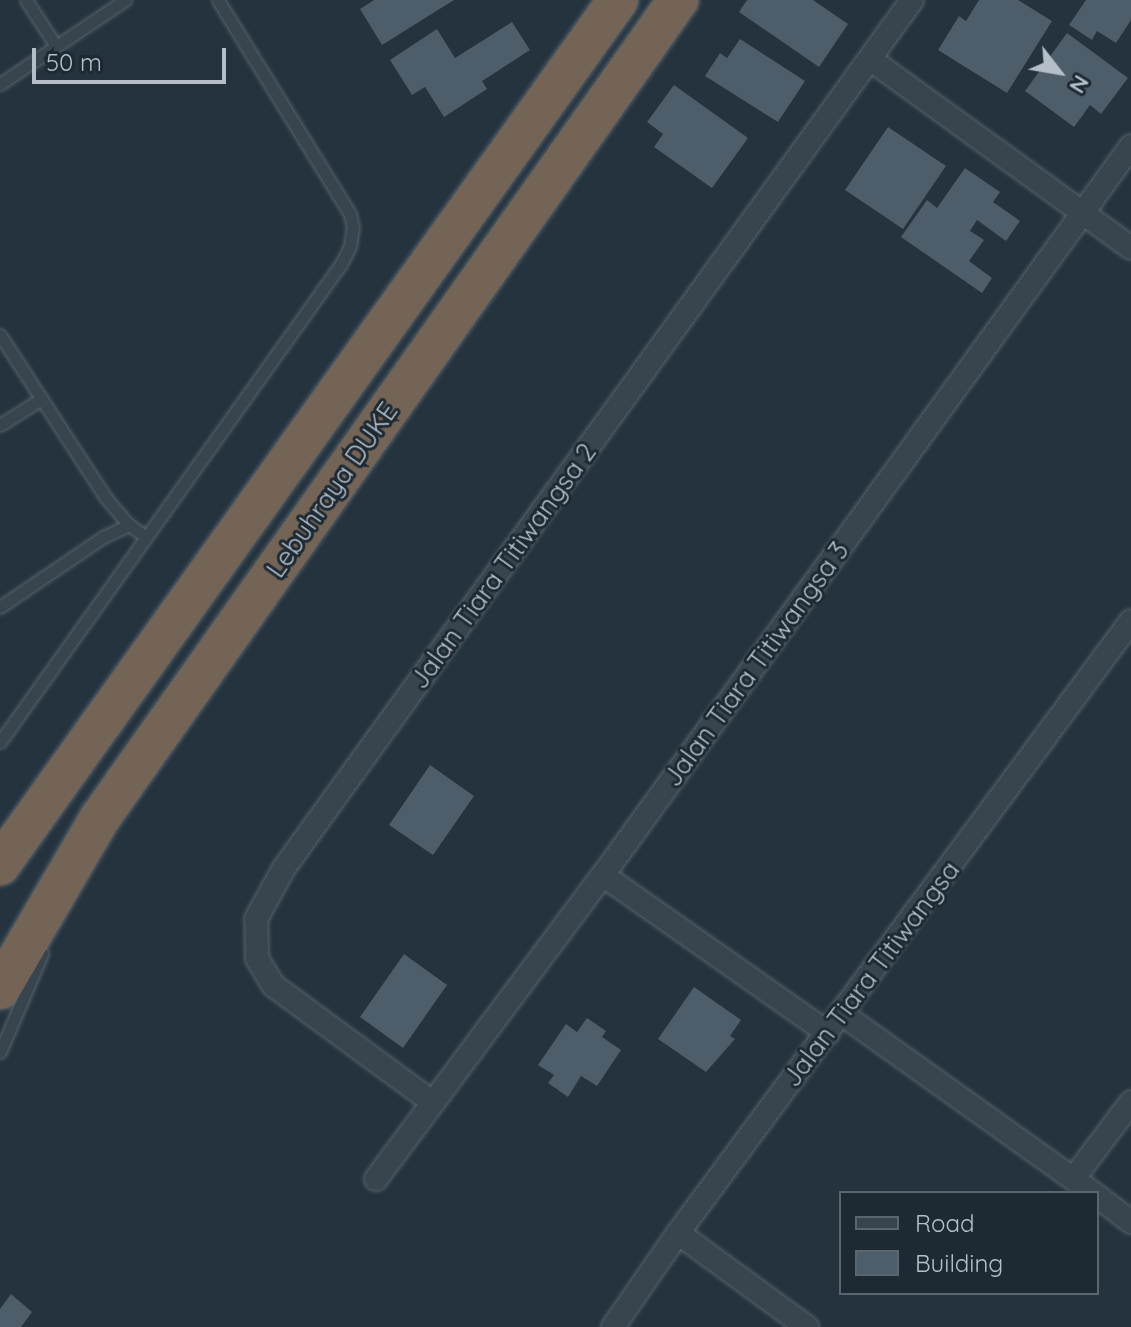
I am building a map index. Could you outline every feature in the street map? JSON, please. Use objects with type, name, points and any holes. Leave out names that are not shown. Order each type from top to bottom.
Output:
[{"type":"highway","name":"Lebuhraya DUKE","points":[[0,865],[618,0]]},
{"type":"highway","name":"Lebuhraya DUKE","points":[[0,989],[100,818],[678,0]]},
{"type":"street","name":"Jalan Tiara Titiwangsa 2","points":[[432,1102],[273,985],[257,958],[256,919],[284,868],[912,0]]},
{"type":"street","points":[[870,59],[1131,248]]},
{"type":"street","name":"Jalan Tiara Titiwangsa 3","points":[[376,1179],[603,875],[1131,146]]},
{"type":"street","name":"Jalan Tiara Titiwangsa","points":[[613,1327],[678,1233],[1131,621]]},
{"type":"street","points":[[603,875],[828,1033]]},
{"type":"street","points":[[842,1014],[1091,1191]]},
{"type":"street","points":[[1074,1178],[1131,1102]]},
{"type":"street","points":[[1099,1197],[1131,1222]]},
{"type":"street","points":[[678,1233],[807,1327]]},
{"type":"lane","points":[[26,0],[56,46]]},
{"type":"lane","points":[[0,84],[125,0]]},
{"type":"lane","points":[[0,742],[341,264],[353,228],[341,197],[218,0]]},
{"type":"lane","points":[[0,335],[106,498],[129,525],[146,537]]},
{"type":"lane","points":[[0,425],[41,399]]},
{"type":"lane","points":[[0,607],[103,537],[129,525]]},
{"type":"lane","points":[[57,920],[100,818]]},
{"type":"lane","points":[[0,1052],[50,935]]},
{"type":"building","points":[[374,0],[454,0],[382,45],[360,9]]},
{"type":"building","points":[[747,0],[813,0],[848,24],[819,67],[739,12]]},
{"type":"building","points":[[979,0],[1018,0],[1052,21],[1007,93],[938,50],[959,16],[966,21]]},
{"type":"building","points":[[1086,0],[1131,0],[1131,20],[1116,43],[1097,31],[1092,40],[1069,25]]},
{"type":"building","points":[[512,22],[530,50],[482,81],[487,89],[444,117],[425,87],[412,95],[390,60],[437,29],[455,58]]},
{"type":"building","points":[[1067,33],[1128,78],[1101,114],[1090,105],[1074,127],[1025,91]]},
{"type":"building","points":[[740,39],[805,81],[778,122],[705,76],[720,53],[727,58]]},
{"type":"building","points":[[674,85],[748,138],[712,188],[654,147],[663,134],[647,122]]},
{"type":"building","points":[[888,127],[946,166],[903,229],[845,190]]},
{"type":"building","points":[[965,168],[1000,192],[993,202],[1020,221],[1006,241],[977,220],[970,231],[984,240],[969,261],[992,278],[982,293],[901,237],[927,200],[937,208]]},
{"type":"building","points":[[430,765],[474,796],[433,855],[389,825]]},
{"type":"building","points":[[404,954],[447,985],[403,1048],[360,1017]]},
{"type":"building","points":[[694,987],[741,1020],[730,1036],[735,1039],[706,1072],[658,1039]]},
{"type":"building","points":[[587,1018],[606,1031],[602,1037],[621,1050],[597,1086],[581,1076],[568,1097],[548,1083],[554,1075],[538,1065],[566,1024],[577,1032]]},
{"type":"building","points":[[11,1294],[32,1312],[21,1327],[0,1327],[0,1309]]}]
